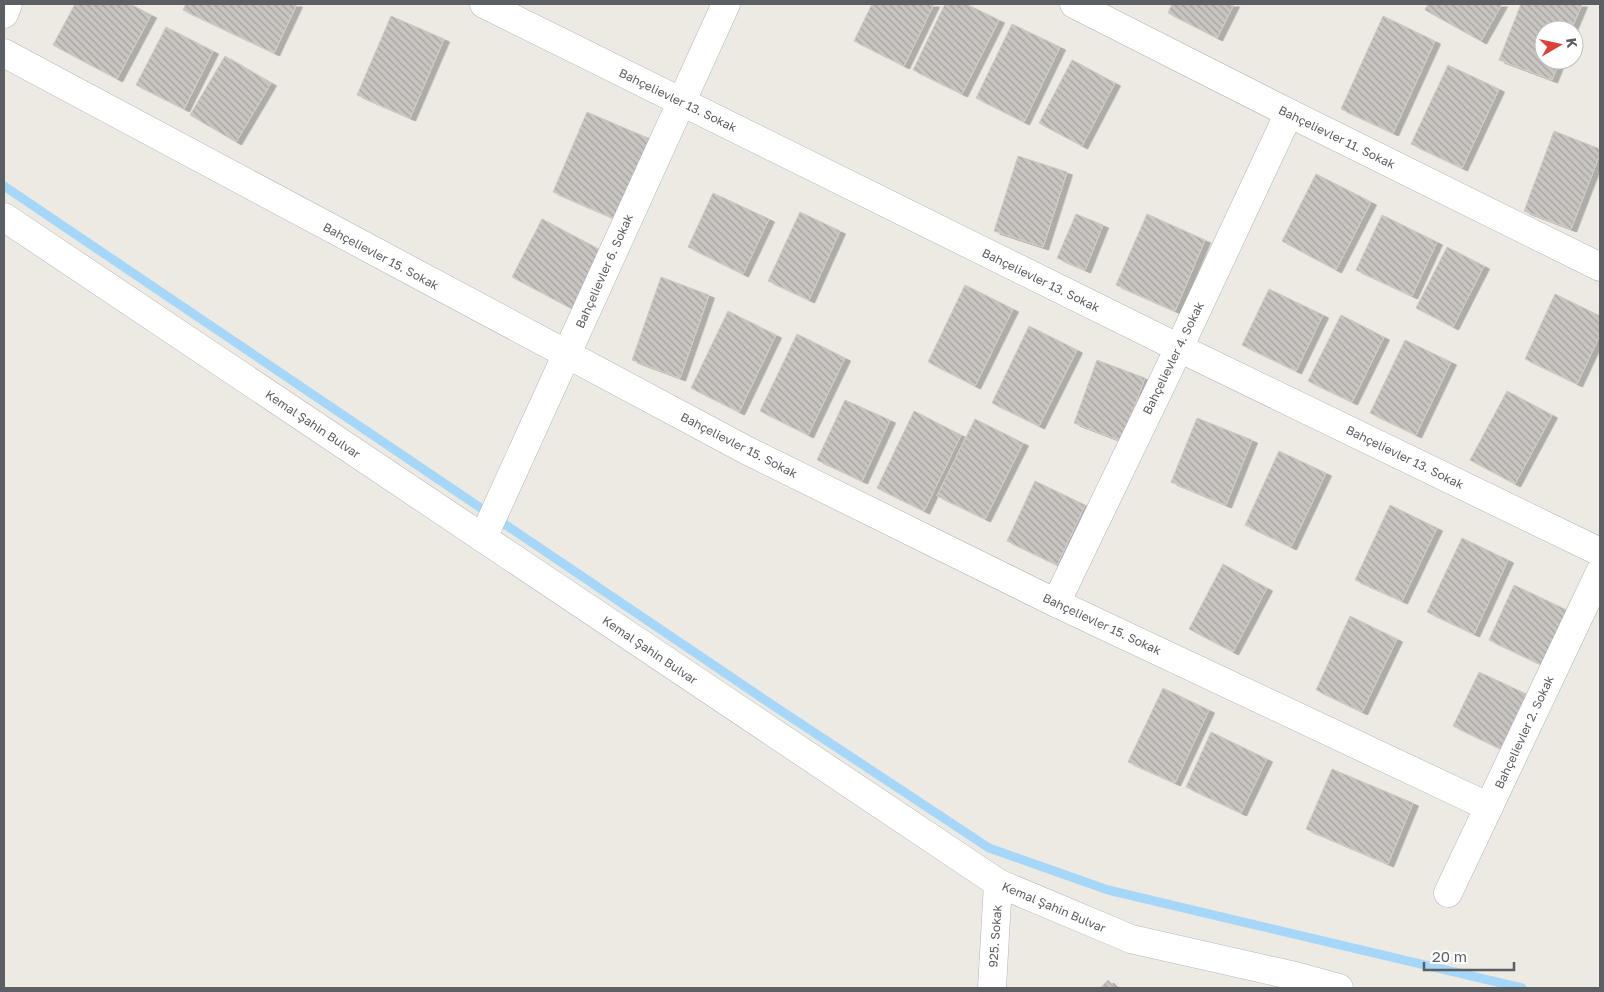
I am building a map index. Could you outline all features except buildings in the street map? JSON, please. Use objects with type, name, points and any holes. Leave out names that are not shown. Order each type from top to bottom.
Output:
[{"type":"street","points":[[4,14],[8,4]]},
{"type":"street","name":"Bahçelievler 13. Sokak","points":[[484,4],[1179,348],[1600,552]]},
{"type":"street","name":"Bahçelievler 6. Sokak","points":[[484,536],[726,4]]},
{"type":"street","name":"Bahçelievler 11. Sokak","points":[[1074,4],[1600,267]]},
{"type":"street","name":"Bahçelievler 15. Sokak","points":[[4,54],[746,450],[1056,603],[1489,807]]},
{"type":"street","name":"Bahçelievler 4. Sokak","points":[[1056,603],[1179,348],[1289,113]]},
{"type":"street","name":"Kemal Şahin Bulvar","points":[[4,217],[484,536],[998,884],[1131,939],[1293,982],[1339,988]]},
{"type":"street","name":"Bahçelievler 2. Sokak","points":[[1448,893],[1600,572]]},
{"type":"street","name":"925. Sokak","points":[[992,988],[998,884]]},
{"type":"waterway","points":[[4,186],[771,704],[989,848],[1108,890],[1522,988]]}]
